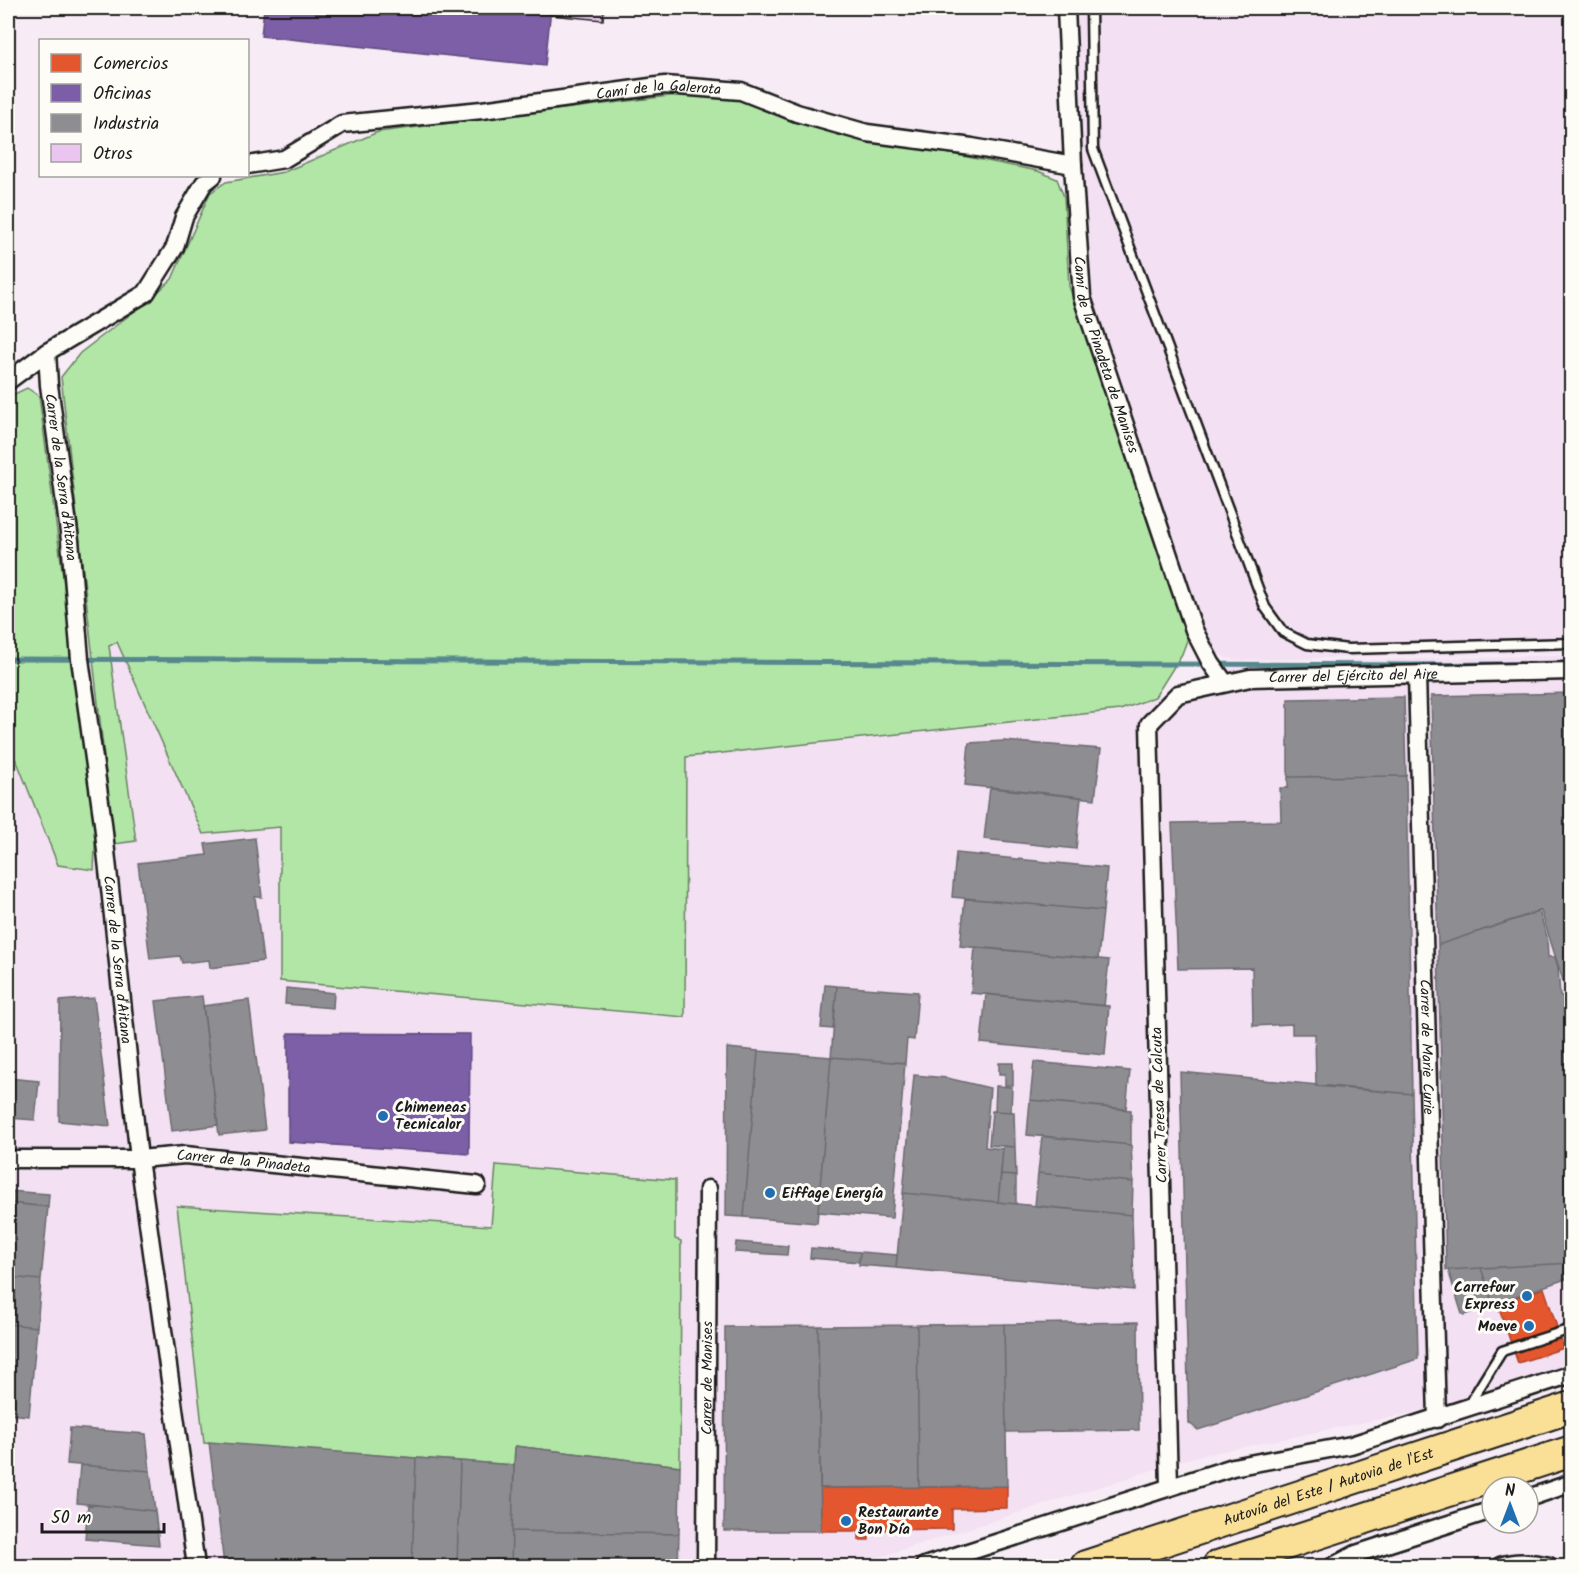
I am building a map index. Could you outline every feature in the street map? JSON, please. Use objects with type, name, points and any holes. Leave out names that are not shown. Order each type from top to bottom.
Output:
[{"type":"highway","name":"Autovía del Este / Autovia de l'Est","points":[[1086,1566],[1572,1407]]},
{"type":"highway","points":[[1218,1566],[1572,1451]]},
{"type":"street","name":"Camí de la Pinadeta de Manises","points":[[1066,8],[1082,297],[1194,630],[1210,663],[1225,683]]},
{"type":"street","name":"Camí de la Galerota","points":[[249,165],[284,159],[342,124],[482,110],[665,85],[741,91],[797,113],[867,133],[972,147],[1073,165]]},
{"type":"street","points":[[8,381],[47,352],[146,293],[175,247],[184,217],[204,183],[212,177]]},
{"type":"street","name":"Carrer de la Serra d'Aitana","points":[[47,352],[49,385],[70,540],[80,659],[103,823],[139,1159],[196,1566]]},
{"type":"street","name":"Carrer del Ejército del Aire","points":[[1149,724],[1178,694],[1250,678],[1572,671]]},
{"type":"street","name":"Carrer de Marie Curie","points":[[1417,675],[1437,1419]]},
{"type":"street","name":"Carrer Teresa de Calcuta","points":[[1149,724],[1169,1486]]},
{"type":"street","name":"Carrer de la Pinadeta","points":[[8,1160],[139,1159],[185,1155],[477,1185]]},
{"type":"street","name":"Carrer de Manises","points":[[706,1566],[708,1189]]},
{"type":"street","points":[[924,1566],[1233,1467],[1351,1445],[1572,1374]]},
{"type":"street","points":[[1540,1494],[1572,1484]]},
{"type":"street","points":[[1333,1566],[1356,1554],[1480,1514]]},
{"type":"street","points":[[1500,1566],[1538,1563],[1549,1566]]},
{"type":"lane","points":[[1091,8],[1093,149],[1265,607],[1283,632],[1307,644],[1348,649],[1572,643]]},
{"type":"lane","points":[[1465,1410],[1502,1351],[1572,1330]]},
{"type":"shaded area","points":[[1074,8],[1571,8],[1571,652],[1242,660],[1226,658],[1218,654],[1207,637],[1092,295],[1080,133]]},
{"type":"shaded area","points":[[118,642],[203,834],[280,827],[685,1017],[686,757],[1120,710],[1242,663],[1571,655],[1571,1365],[1455,1404],[1194,1457],[851,1566],[8,1566],[8,747],[18,764],[96,825],[114,844],[136,841],[109,645]],"holes":[[[496,1165],[675,1180],[675,1239],[681,1241],[680,1466],[515,1446],[514,1464],[204,1443],[177,1206],[492,1226]]]},
{"type":"green space","points":[[685,94],[743,100],[791,121],[852,138],[942,152],[1038,171],[1057,179],[1064,197],[1069,286],[1189,635],[1182,654],[1155,697],[1120,710],[686,757],[685,1017],[280,981],[280,827],[203,834],[117,642],[109,646],[136,841],[114,844],[61,377],[80,353],[149,300],[172,279],[210,193],[226,182],[284,172],[378,132]]},
{"type":"green space","points":[[27,388],[39,396],[96,825],[94,870],[58,865],[18,764],[8,747],[8,397]]},
{"type":"green space","points":[[496,1165],[675,1180],[675,1239],[681,1241],[680,1466],[515,1446],[514,1465],[204,1443],[177,1206],[491,1226]]},
{"type":"building: Comercios","points":[[1544,1288],[1564,1348],[1518,1363],[1497,1303]]},
{"type":"building: Comercios","points":[[1007,1486],[1007,1508],[952,1509],[952,1529],[869,1530],[869,1540],[859,1540],[859,1531],[821,1531],[820,1488]]},
{"type":"building: Oficinas","points":[[264,8],[551,8],[545,66],[261,36]]},
{"type":"building: Oficinas","points":[[288,1033],[470,1034],[469,1154],[288,1142]]},
{"type":"building: Industria","points":[[1572,693],[1572,1009],[1541,911],[1438,945],[1431,696]]},
{"type":"building: Industria","points":[[1404,697],[1406,776],[1288,777],[1288,699]]},
{"type":"building: Industria","points":[[1004,741],[1101,749],[1095,799],[965,785],[969,743]]},
{"type":"building: Industria","points":[[1406,776],[1412,1094],[1316,1086],[1315,1034],[1292,1034],[1292,1024],[1253,1026],[1252,968],[1178,969],[1172,823],[1281,821],[1280,788],[1288,788],[1288,777]]},
{"type":"building: Industria","points":[[990,787],[1081,797],[1076,849],[984,839]]},
{"type":"building: Industria","points":[[255,838],[262,897],[255,897],[263,961],[210,968],[209,960],[182,963],[180,956],[150,959],[138,863],[207,855],[205,844]]},
{"type":"building: Industria","points":[[956,853],[1107,868],[1103,911],[952,897]]},
{"type":"building: Industria","points":[[965,898],[1103,911],[1098,959],[960,946]]},
{"type":"building: Industria","points":[[1539,911],[1547,937],[1548,957],[1555,957],[1560,996],[1565,996],[1571,1018],[1572,1263],[1446,1270],[1438,945]]},
{"type":"building: Industria","points":[[975,947],[1109,960],[1104,1006],[971,993]]},
{"type":"building: Industria","points":[[825,985],[837,986],[833,1029],[821,1028]]},
{"type":"building: Industria","points":[[837,986],[918,992],[914,1040],[907,1039],[905,1063],[831,1057]]},
{"type":"building: Industria","points":[[286,988],[334,993],[333,1008],[285,1004]]},
{"type":"building: Industria","points":[[986,994],[1109,1006],[1105,1055],[981,1043]]},
{"type":"building: Industria","points":[[202,996],[218,1125],[172,1131],[156,1001]]},
{"type":"building: Industria","points":[[94,998],[110,1126],[59,1121],[60,1001]]},
{"type":"building: Industria","points":[[249,1000],[265,1130],[219,1135],[203,1006]]},
{"type":"building: Industria","points":[[727,1048],[758,1051],[744,1217],[726,1216]]},
{"type":"building: Industria","points":[[758,1051],[831,1057],[817,1223],[744,1217]]},
{"type":"building: Industria","points":[[831,1057],[905,1063],[892,1218],[818,1212]]},
{"type":"building: Industria","points":[[1034,1062],[1130,1071],[1126,1109],[1030,1100]]},
{"type":"building: Industria","points":[[999,1063],[1013,1063],[1013,1085],[1005,1085],[1005,1074],[999,1074]]},
{"type":"building: Industria","points":[[1180,1072],[1412,1094],[1418,1359],[1198,1430],[1189,1423]]},
{"type":"building: Industria","points":[[914,1075],[947,1078],[990,1088],[985,1147],[1003,1149],[998,1202],[903,1193]]},
{"type":"building: Industria","points":[[8,1078],[39,1081],[35,1120],[8,1118]]},
{"type":"building: Industria","points":[[996,1086],[1012,1087],[1011,1112],[995,1111]]},
{"type":"building: Industria","points":[[1030,1100],[1131,1110],[1131,1145],[1027,1135]]},
{"type":"building: Industria","points":[[992,1111],[1014,1112],[1015,1147],[989,1145]]},
{"type":"building: Industria","points":[[1042,1136],[1131,1145],[1133,1182],[1038,1173]]},
{"type":"building: Industria","points":[[1003,1146],[1015,1147],[1016,1176],[1001,1175]]},
{"type":"building: Industria","points":[[1038,1173],[1133,1182],[1132,1215],[1035,1206]]},
{"type":"building: Industria","points":[[1001,1175],[1016,1176],[1016,1204],[998,1202]]},
{"type":"building: Industria","points":[[8,1191],[49,1194],[48,1207],[8,1203]]},
{"type":"building: Industria","points":[[903,1193],[1132,1215],[1134,1290],[896,1268]]},
{"type":"building: Industria","points":[[11,1203],[48,1207],[41,1280],[8,1277]]},
{"type":"building: Industria","points":[[736,1242],[788,1246],[787,1255],[735,1252]]},
{"type":"building: Industria","points":[[811,1248],[860,1252],[859,1262],[810,1258]]},
{"type":"building: Industria","points":[[860,1252],[897,1255],[896,1268],[859,1265]]},
{"type":"building: Industria","points":[[1572,1263],[1572,1277],[1493,1304],[1481,1268]]},
{"type":"building: Industria","points":[[1481,1268],[1493,1305],[1464,1315],[1448,1270]]},
{"type":"building: Industria","points":[[8,1277],[41,1280],[37,1327],[8,1324]]},
{"type":"building: Industria","points":[[1138,1322],[1139,1430],[1006,1432],[1004,1324]]},
{"type":"building: Industria","points":[[8,1324],[37,1327],[29,1416],[8,1414]]},
{"type":"building: Industria","points":[[1004,1324],[1007,1486],[919,1487],[917,1325]]},
{"type":"building: Industria","points":[[917,1325],[919,1487],[820,1488],[818,1326]]},
{"type":"building: Industria","points":[[818,1326],[821,1531],[724,1531],[725,1327]]},
{"type":"building: Industria","points":[[70,1428],[146,1434],[150,1471],[67,1464]]},
{"type":"building: Industria","points":[[209,1442],[416,1458],[412,1566],[224,1565]]},
{"type":"building: Industria","points":[[515,1446],[680,1466],[679,1534],[512,1531]]},
{"type":"building: Industria","points":[[416,1458],[460,1461],[457,1566],[412,1566]]},
{"type":"building: Industria","points":[[460,1461],[514,1465],[511,1566],[457,1566]]},
{"type":"building: Industria","points":[[80,1465],[150,1471],[155,1511],[77,1503]]},
{"type":"building: Industria","points":[[88,1504],[155,1511],[159,1545],[85,1539]]},
{"type":"building: Industria","points":[[512,1531],[679,1534],[678,1566],[511,1566]]},
{"type":"building: Otros","points":[[551,8],[604,8],[603,20],[551,15]]},
{"type":"waterway","points":[[8,659],[1413,665],[1572,663]]},
{"type":"place","name":"Chimeneas Tecnicalor","points":[[383,1116]]},
{"type":"place","name":"Eiffage Energía","points":[[770,1193]]},
{"type":"place","name":"Carrefour Express","points":[[1527,1296]]},
{"type":"place","name":"Moeve","points":[[1529,1326]]},
{"type":"place","name":"Restaurante Bon Día","points":[[846,1521]]}]
